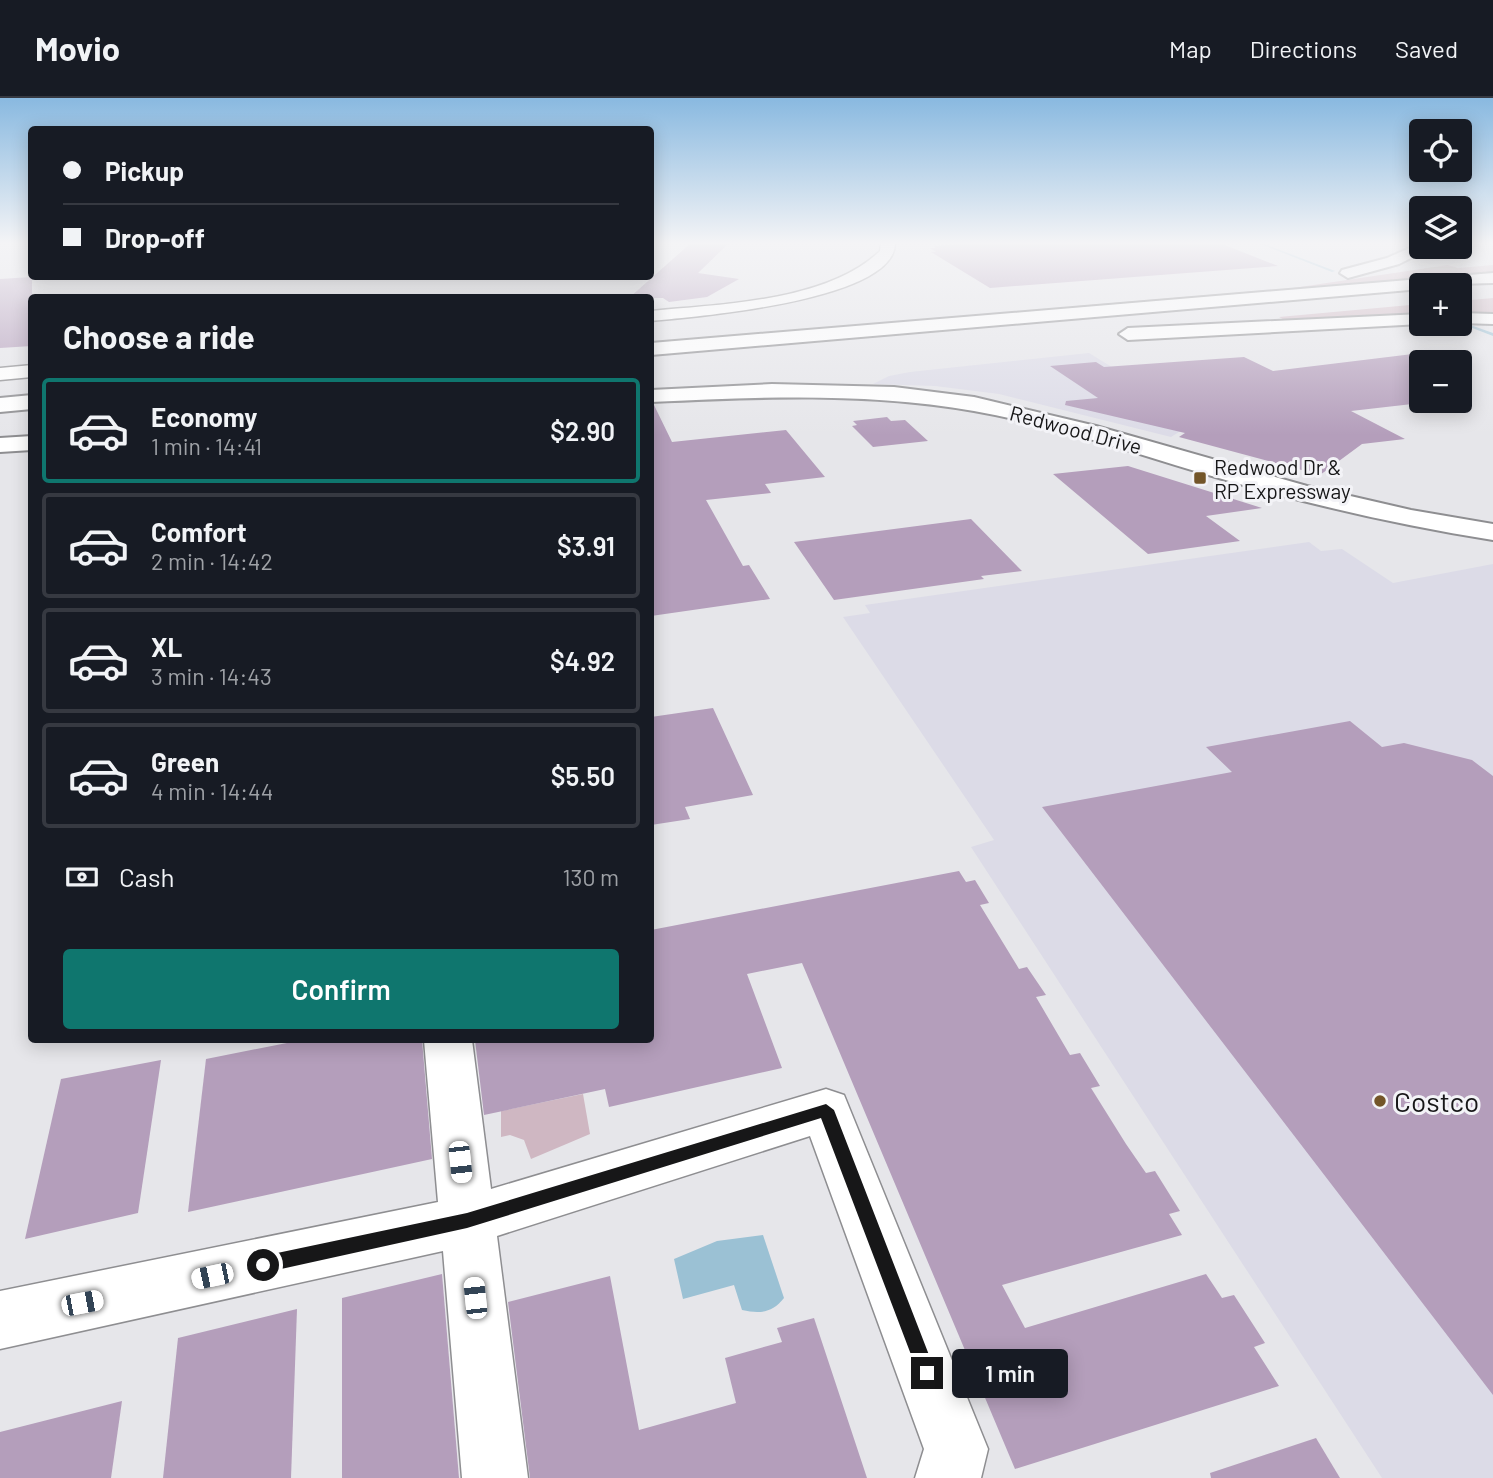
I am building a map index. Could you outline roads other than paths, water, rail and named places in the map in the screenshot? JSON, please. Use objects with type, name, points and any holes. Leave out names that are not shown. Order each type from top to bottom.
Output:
[{"type":"main road","points":[[654,341],[1009,306]]},
{"type":"main road","points":[[654,349],[1156,306]]},
{"type":"main road","points":[[654,367],[1326,306]]},
{"type":"main road","points":[[1472,319],[1493,320]]},
{"type":"main road","points":[[1114,335],[1409,320]]},
{"type":"main road","points":[[979,337],[1019,337]]},
{"type":"main road","name":"Redwood Drive","points":[[654,396],[765,389],[806,390],[886,394],[971,404],[1060,422],[1350,505],[1493,532]]},
{"type":"main road","points":[[0,405],[28,402]]},
{"type":"main road","points":[[0,423],[28,420]]},
{"type":"main road","points":[[0,445],[28,443]]},
{"type":"street","points":[[654,316],[731,306]]},
{"type":"street","points":[[0,374],[28,371]]},
{"type":"street","points":[[448,1043],[495,1478]]},
{"type":"street","points":[[0,1320],[467,1221],[826,1110],[957,1449],[948,1478]]},
{"type":"water","points":[[763,1235],[784,1298],[775,1307],[760,1312],[742,1310],[734,1285],[683,1299],[674,1259],[717,1241]]},
{"type":"waterway","points":[[1472,327],[1493,335]]},
{"type":"place","name":"Redwood Dr & RP Expressway","points":[[1200,478]]},
{"type":"place","name":"Costco","points":[[1380,1101]]}]
